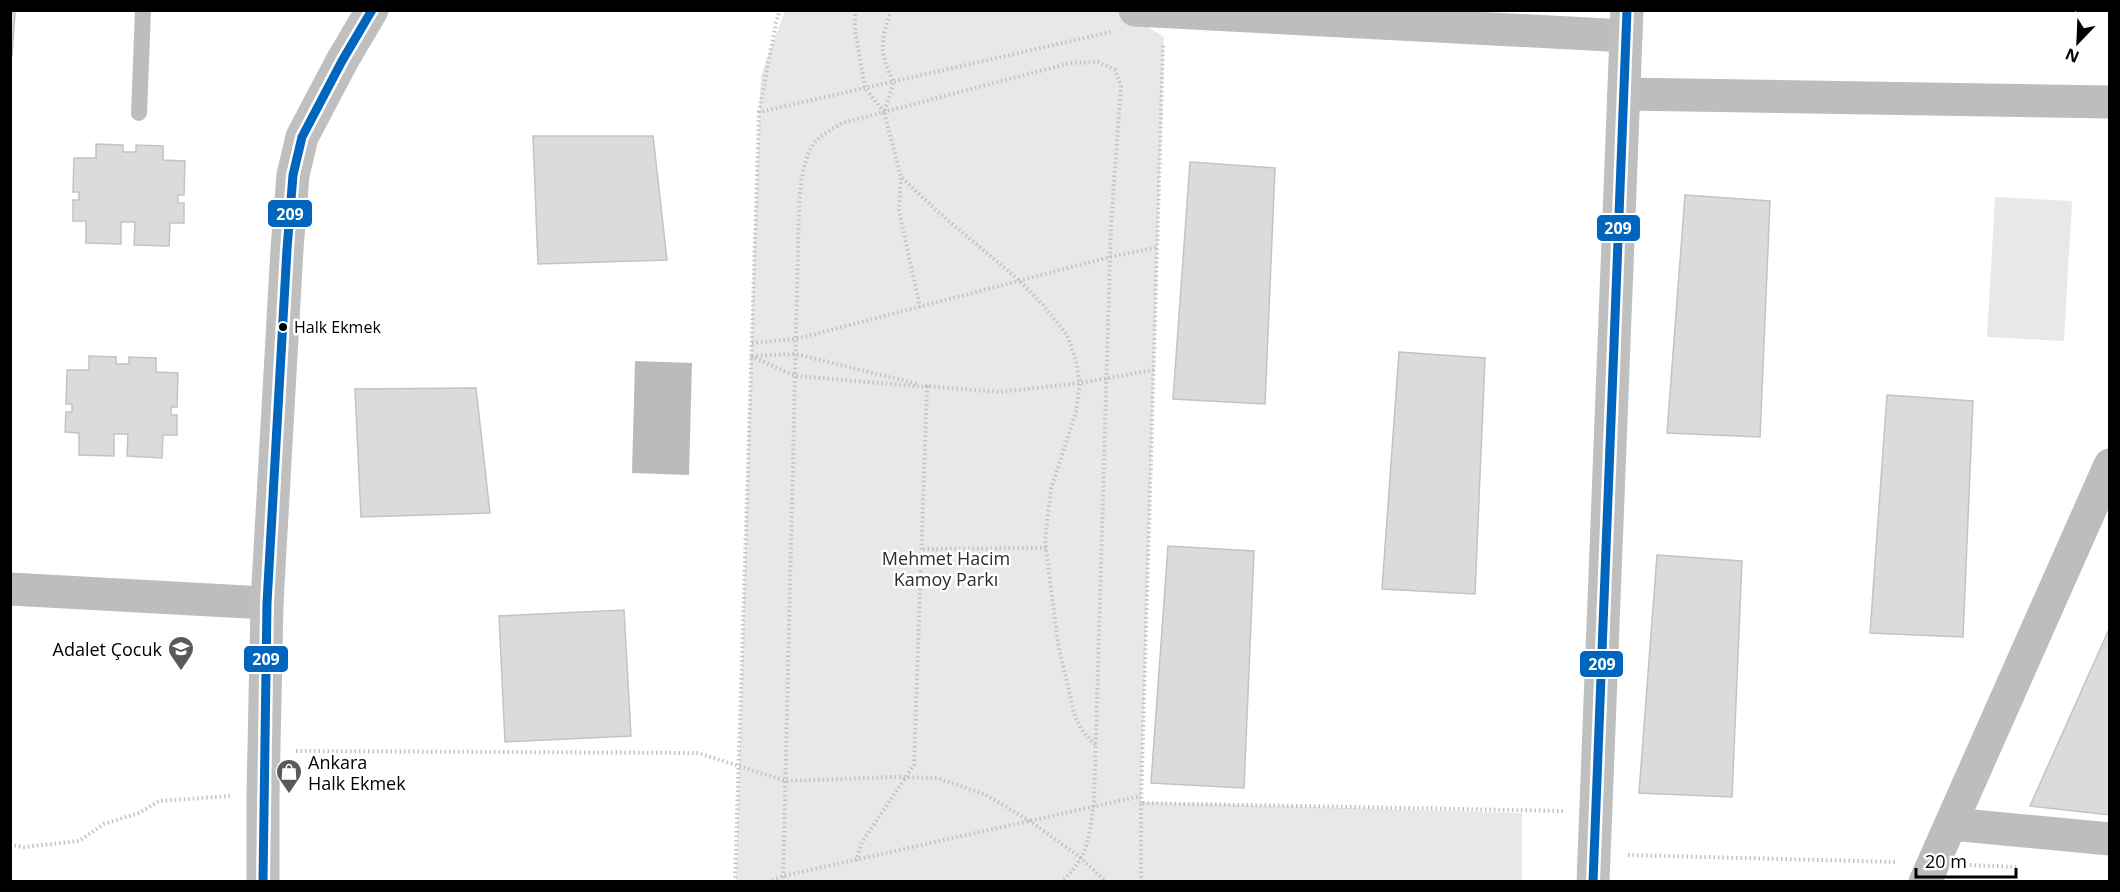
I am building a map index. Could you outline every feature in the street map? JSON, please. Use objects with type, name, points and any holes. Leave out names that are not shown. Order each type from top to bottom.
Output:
[{"type":"main road","points":[[263,882],[267,603],[286,249],[293,175],[302,136],[372,10]]},
{"type":"main road","points":[[1593,868],[1626,23]]},
{"type":"street","points":[[1128,20],[1626,23]]},
{"type":"street","points":[[1623,94],[2109,102]]},
{"type":"street","points":[[1929,873],[2109,465]]},
{"type":"street","points":[[10,589],[267,603]]},
{"type":"street","points":[[1951,824],[2109,838]]},
{"type":"lane","points":[[139,113],[143,10]]},
{"type":"path","points":[[735,882],[759,112],[780,10]]},
{"type":"path","points":[[855,10],[855,30],[865,88],[884,112],[902,177],[899,211],[920,307]]},
{"type":"path","points":[[884,112],[894,82],[884,63],[882,39],[891,10]]},
{"type":"path","points":[[759,112],[894,82],[1128,20]]},
{"type":"path","points":[[1141,882],[1141,796],[1164,45],[1157,38]]},
{"type":"path","points":[[783,882],[799,207],[800,185],[806,160],[816,140],[842,123],[1070,63],[1098,62],[1115,70],[1121,86],[1110,257],[1094,806],[1086,850],[1071,873],[1061,882]]},
{"type":"path","points":[[902,177],[936,212],[1020,281],[1043,305],[1067,335],[1076,361],[1080,383],[1076,412],[1051,489],[1046,548],[1058,645],[1075,717],[1083,732],[1096,745]]},
{"type":"path","points":[[752,343],[796,339],[1110,257],[1158,247]]},
{"type":"path","points":[[751,356],[795,354],[887,375],[927,387]]},
{"type":"path","points":[[751,356],[795,376],[1000,392],[1080,383],[1154,370]]},
{"type":"path","points":[[856,861],[862,842],[914,765],[927,387]]},
{"type":"path","points":[[923,549],[1046,548]]},
{"type":"path","points":[[264,751],[698,753],[786,781],[938,778],[986,795],[1030,821],[1081,858],[1106,882]]},
{"type":"path","points":[[10,845],[24,848],[79,841],[104,824],[139,813],[159,801],[263,794]]},
{"type":"path","points":[[768,882],[783,876],[1141,796]]},
{"type":"path","points":[[1141,803],[1596,811]]},
{"type":"path","points":[[1593,868],[1929,873],[2022,867]]},
{"type":"green space","name":"Mehmet Hacim Kamoy Parkı","points":[[785,11],[1121,11],[1164,37],[1141,802],[1522,813],[1522,881],[736,882],[761,75]]},
{"type":"green space","points":[[1995,197],[2072,201],[2064,341],[1987,337]]},
{"type":"shaded area","points":[[635,361],[692,363],[689,475],[632,473]]},
{"type":"building","points":[[10,10],[15,13],[12,56],[10,56]]},
{"type":"building","points":[[533,136],[653,136],[667,260],[538,264]]},
{"type":"building","points":[[96,144],[123,145],[123,152],[136,152],[136,145],[163,146],[163,160],[185,161],[184,195],[178,195],[178,203],[184,203],[184,223],[170,223],[169,246],[134,245],[135,222],[121,222],[121,244],[86,243],[86,221],[73,221],[73,200],[79,200],[79,192],[73,192],[74,158],[96,158]]},
{"type":"building","points":[[1190,162],[1275,168],[1265,404],[1173,399]]},
{"type":"building","points":[[1685,195],[1770,201],[1760,437],[1667,433]]},
{"type":"building","points":[[1399,352],[1485,358],[1475,594],[1382,589]]},
{"type":"building","points":[[89,356],[116,357],[116,364],[129,364],[129,357],[156,358],[156,372],[178,373],[177,407],[171,407],[171,415],[177,415],[177,435],[163,435],[162,458],[127,456],[128,434],[114,434],[114,456],[79,455],[79,433],[65,432],[66,412],[72,412],[72,404],[66,404],[67,370],[89,370]]},
{"type":"building","points":[[476,388],[490,513],[361,517],[355,389]]},
{"type":"building","points":[[1887,395],[1973,401],[1963,637],[1870,633]]},
{"type":"building","points":[[1168,546],[1254,551],[1244,788],[1151,783]]},
{"type":"building","points":[[1657,555],[1742,561],[1732,797],[1639,793]]},
{"type":"building","points":[[624,610],[631,736],[505,742],[499,616]]},
{"type":"building","points":[[2110,627],[2110,815],[2030,806]]},
{"type":"transit line","name":"209","points":[[263,882],[267,603],[293,175],[302,137],[372,10]]},
{"type":"transit line","name":"209","points":[[1593,882],[1627,10]]},
{"type":"place","name":"Halk Ekmek","points":[[283,327]]},
{"type":"place","name":"Adalet Çocuk","points":[[181,672]]},
{"type":"place","name":"Ankara Halk Ekmek","points":[[289,795]]}]
